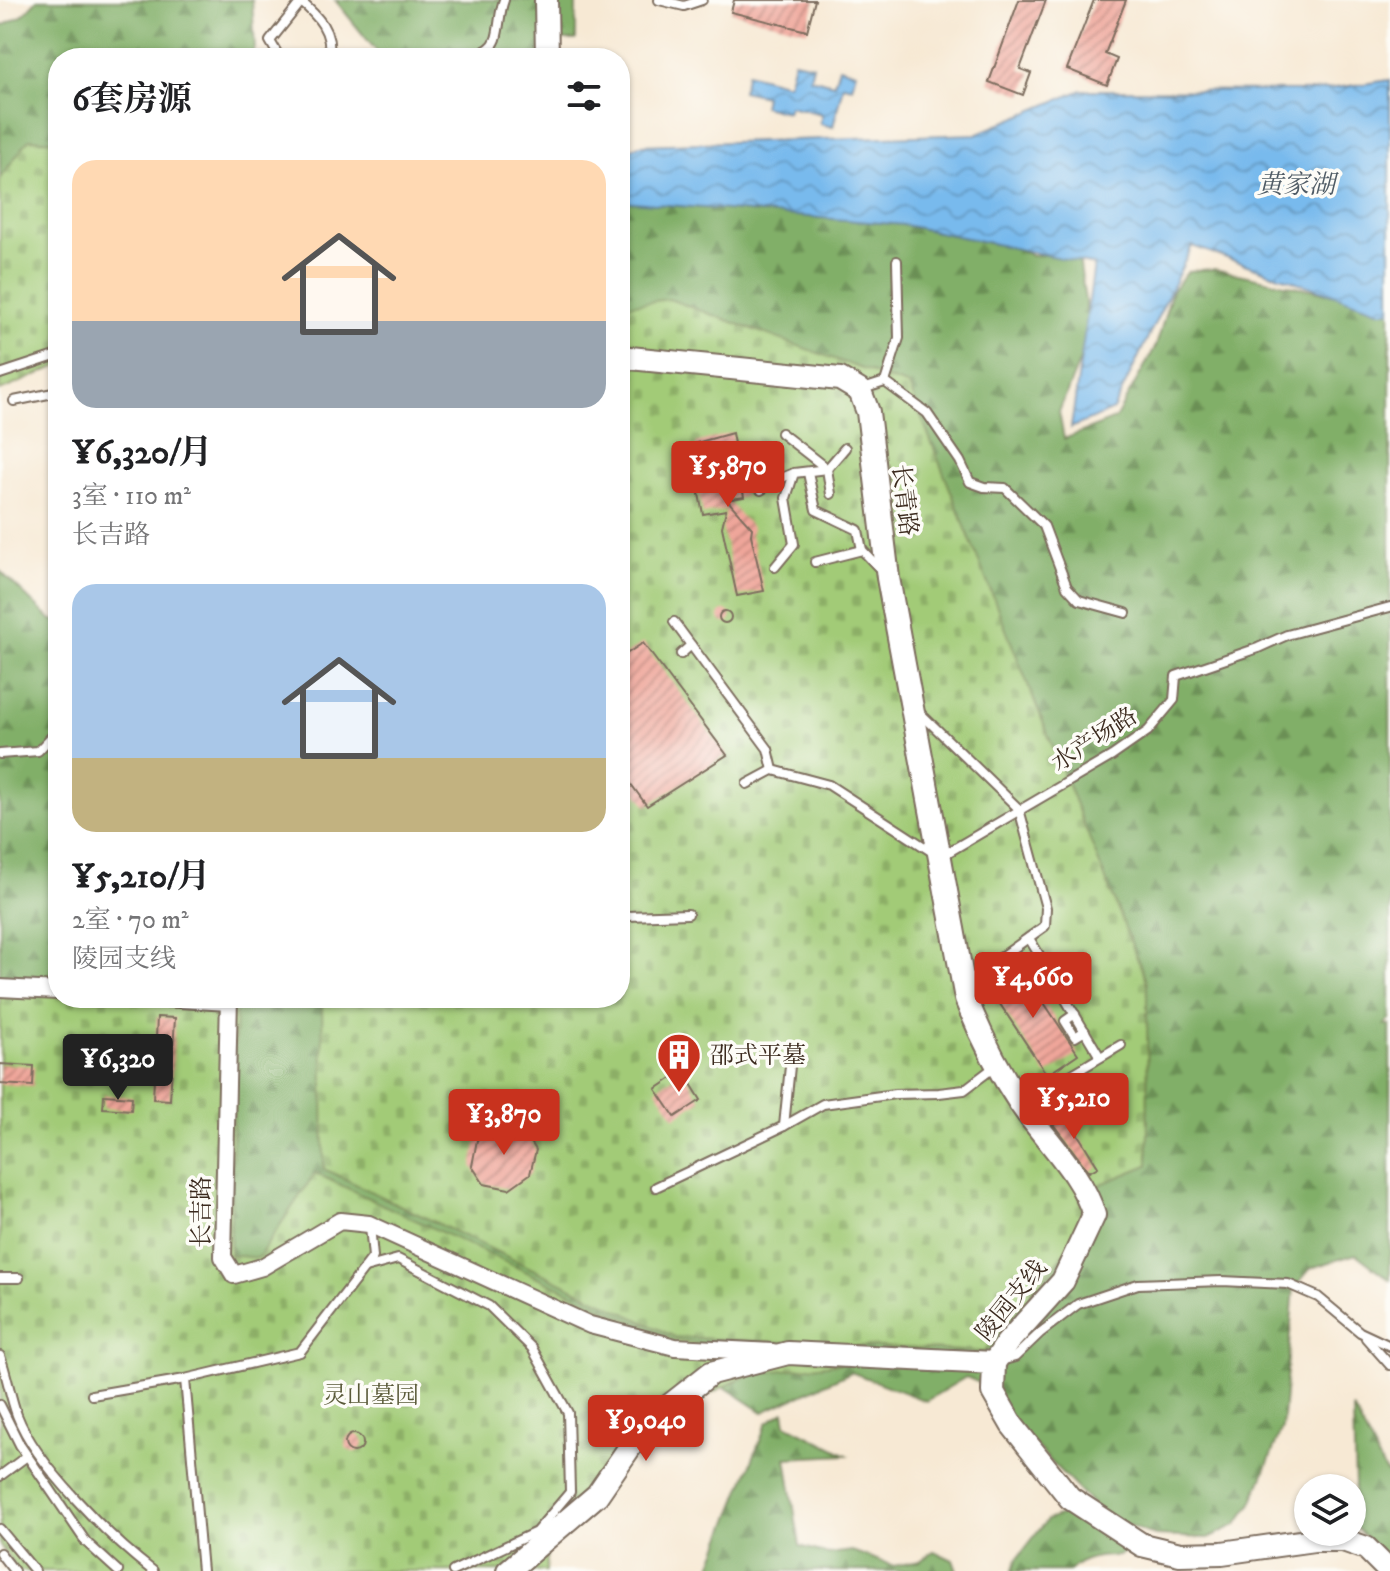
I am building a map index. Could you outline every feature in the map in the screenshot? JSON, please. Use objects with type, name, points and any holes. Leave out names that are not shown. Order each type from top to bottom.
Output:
[{"type":"street","points":[[546,0],[547,48]]},
{"type":"street","points":[[630,358],[840,379],[860,391]]},
{"type":"street","name":"长青路","points":[[860,391],[868,412],[888,578],[940,857]]},
{"type":"street","name":"陵园支线","points":[[940,857],[960,987],[987,1049],[1021,1104],[1089,1196],[1094,1215],[1063,1281],[1007,1343],[994,1363],[993,1392],[1012,1425],[1070,1498],[1142,1545],[1180,1554],[1222,1553],[1314,1540],[1343,1540],[1366,1548],[1389,1571]]},
{"type":"street","points":[[0,988],[48,990]]},
{"type":"street","name":"长吉路","points":[[229,1008],[223,1257],[234,1275],[262,1267],[340,1221],[369,1224]]},
{"type":"street","points":[[369,1224],[590,1325],[675,1347],[994,1363]]},
{"type":"street","points":[[508,1571],[597,1495],[645,1425],[711,1373],[788,1353]]},
{"type":"lane","points":[[488,48],[495,42],[499,11],[504,0]]},
{"type":"lane","points":[[659,0],[684,6],[702,0]]},
{"type":"lane","points":[[274,48],[270,41],[300,1],[318,16],[326,28],[330,48]]},
{"type":"lane","points":[[885,382],[899,338],[897,261]]},
{"type":"lane","points":[[0,374],[48,358]]},
{"type":"lane","points":[[860,391],[885,382]]},
{"type":"lane","points":[[885,382],[927,413],[960,461],[970,482],[984,487],[1005,488],[1044,526],[1067,587],[1079,600],[1126,613]]},
{"type":"lane","points":[[14,401],[48,394]]},
{"type":"lane","points":[[781,433],[827,469],[831,494]]},
{"type":"lane","points":[[761,490],[794,473],[827,469],[845,448]]},
{"type":"lane","points":[[775,567],[794,544],[786,498],[794,473]]},
{"type":"lane","points":[[808,473],[816,510],[858,530],[862,550],[888,578]]},
{"type":"lane","points":[[815,562],[862,550]]},
{"type":"lane","name":"水产场路","points":[[940,857],[1112,756],[1148,731],[1174,700],[1176,676],[1287,635],[1390,607]]},
{"type":"lane","points":[[674,622],[768,749],[773,770]]},
{"type":"lane","points":[[681,654],[691,645]]},
{"type":"lane","points":[[912,706],[1019,809],[1046,908],[1045,926],[998,965],[960,987]]},
{"type":"lane","points":[[0,754],[38,751],[48,740]]},
{"type":"lane","points":[[747,784],[773,770],[829,785],[940,857]]},
{"type":"lane","points":[[630,916],[688,914]]},
{"type":"lane","points":[[1029,938],[1100,1057]]},
{"type":"lane","points":[[1032,975],[1046,966]]},
{"type":"lane","points":[[1021,1104],[1066,1073],[1121,1045]]},
{"type":"lane","points":[[656,1187],[823,1104],[895,1094],[964,1090],[997,1065]]},
{"type":"lane","points":[[784,1126],[790,1066]]},
{"type":"lane","points":[[92,1395],[185,1379],[300,1352],[373,1257],[369,1224]]},
{"type":"lane","points":[[365,1268],[398,1259],[489,1306],[532,1348],[568,1413],[570,1492],[536,1532],[453,1571]]},
{"type":"lane","points":[[0,1278],[19,1278]]},
{"type":"lane","points":[[994,1363],[1015,1357],[1078,1304],[1138,1284],[1222,1281],[1288,1284],[1318,1297],[1360,1332],[1390,1365]]},
{"type":"lane","points":[[1360,1332],[1390,1346]]},
{"type":"lane","points":[[0,1356],[18,1417],[43,1458],[119,1545],[153,1571]]},
{"type":"lane","points":[[185,1379],[202,1571]]},
{"type":"lane","points":[[0,1405],[27,1456],[86,1542],[116,1570]]},
{"type":"lane","points":[[0,1476],[27,1456]]},
{"type":"lane","points":[[0,1529],[35,1571]]},
{"type":"lane","points":[[0,1553],[14,1571]]},
{"type":"green space","points":[[37,0],[252,0],[255,48],[48,48],[48,228],[0,201],[0,27],[22,16]]},
{"type":"green space","points":[[335,0],[576,0],[576,40],[555,40],[555,48],[374,48]]},
{"type":"green space","points":[[29,139],[48,140],[48,370],[0,391],[0,178]]},
{"type":"green space","points":[[630,182],[933,209],[1032,256],[1078,251],[1090,335],[1059,412],[1064,439],[1115,419],[1156,346],[1172,291],[1188,271],[1214,269],[1390,306],[1390,1020],[1385,1025],[1390,1025],[1390,1280],[1356,1254],[1311,1268],[1294,1288],[1282,1428],[1252,1503],[1236,1525],[1208,1538],[1155,1536],[1103,1515],[1022,1432],[989,1387],[966,1377],[926,1401],[851,1372],[763,1412],[693,1366],[276,1279],[189,1264],[207,1008],[630,1008]]},
{"type":"green space","points":[[669,299],[909,386],[1147,983],[1148,1165],[1079,1193],[1086,1228],[984,1352],[675,1337],[324,1169],[322,1008],[630,1008],[630,305]]},
{"type":"green space","points":[[0,571],[48,617],[48,980],[0,976]]},
{"type":"green space","name":"灵山墓园","points":[[0,976],[48,980],[48,1008],[236,1008],[230,1255],[258,1258],[315,1173],[672,1340],[844,1363],[750,1374],[648,1424],[548,1543],[546,1571],[19,1571],[0,1546]]},
{"type":"green space","points":[[1353,1408],[1385,1472],[1390,1474],[1390,1561],[1366,1538],[1366,1474],[1355,1474]]},
{"type":"green space","points":[[784,1412],[786,1424],[847,1455],[786,1458],[800,1546],[828,1554],[852,1551],[894,1566],[920,1561],[934,1551],[953,1560],[957,1571],[709,1571],[767,1423]]},
{"type":"green space","points":[[1072,1511],[1129,1548],[1119,1556],[1086,1560],[1069,1571],[1012,1571],[1017,1559],[1047,1520]]},
{"type":"water","points":[[794,61],[813,65],[810,78],[834,84],[839,67],[856,72],[852,87],[843,85],[833,127],[820,124],[822,114],[789,106],[787,112],[763,106],[765,96],[742,91],[747,73],[788,84]]},
{"type":"water","name":"黄家湖","points":[[1390,80],[1390,311],[1381,311],[1192,246],[1113,410],[1071,428],[1094,265],[904,225],[630,202],[630,150],[639,145],[976,134],[1082,90],[1315,91]]},
{"type":"building","points":[[734,0],[815,0],[807,31],[731,12]]},
{"type":"building","points":[[1019,0],[1046,0],[1020,69],[1031,73],[1023,95],[989,82]]},
{"type":"building","points":[[1094,0],[1126,0],[1105,54],[1117,59],[1107,85],[1067,69]]},
{"type":"building","points":[[732,433],[744,497],[727,500],[752,528],[764,591],[737,596],[722,527],[726,510],[703,514],[694,469],[702,467],[696,443]]},
{"type":"building","points":[[720,612],[730,612],[730,622],[720,622]]},
{"type":"building","points":[[643,643],[727,755],[647,806],[630,783],[630,651]]},
{"type":"building","points":[[1019,965],[1078,1054],[1047,1075],[988,986]]},
{"type":"building","points":[[157,1017],[175,1018],[170,1100],[153,1099]]},
{"type":"building","points":[[0,1064],[34,1066],[33,1086],[0,1084]]},
{"type":"building","name":"邵式平墓","points":[[683,1071],[701,1100],[675,1117],[656,1089]]},
{"type":"building","points":[[104,1095],[132,1097],[131,1110],[103,1108]]},
{"type":"building","points":[[1064,1112],[1098,1167],[1089,1172],[1050,1120]]},
{"type":"building","points":[[498,1126],[523,1129],[536,1150],[530,1174],[509,1189],[484,1184],[472,1166],[477,1140]]},
{"type":"building","points":[[350,1434],[358,1434],[363,1443],[361,1450],[350,1452],[345,1447],[345,1439]]},
{"type":"place","name":"邵式平墓","points":[[679,1094]]}]
